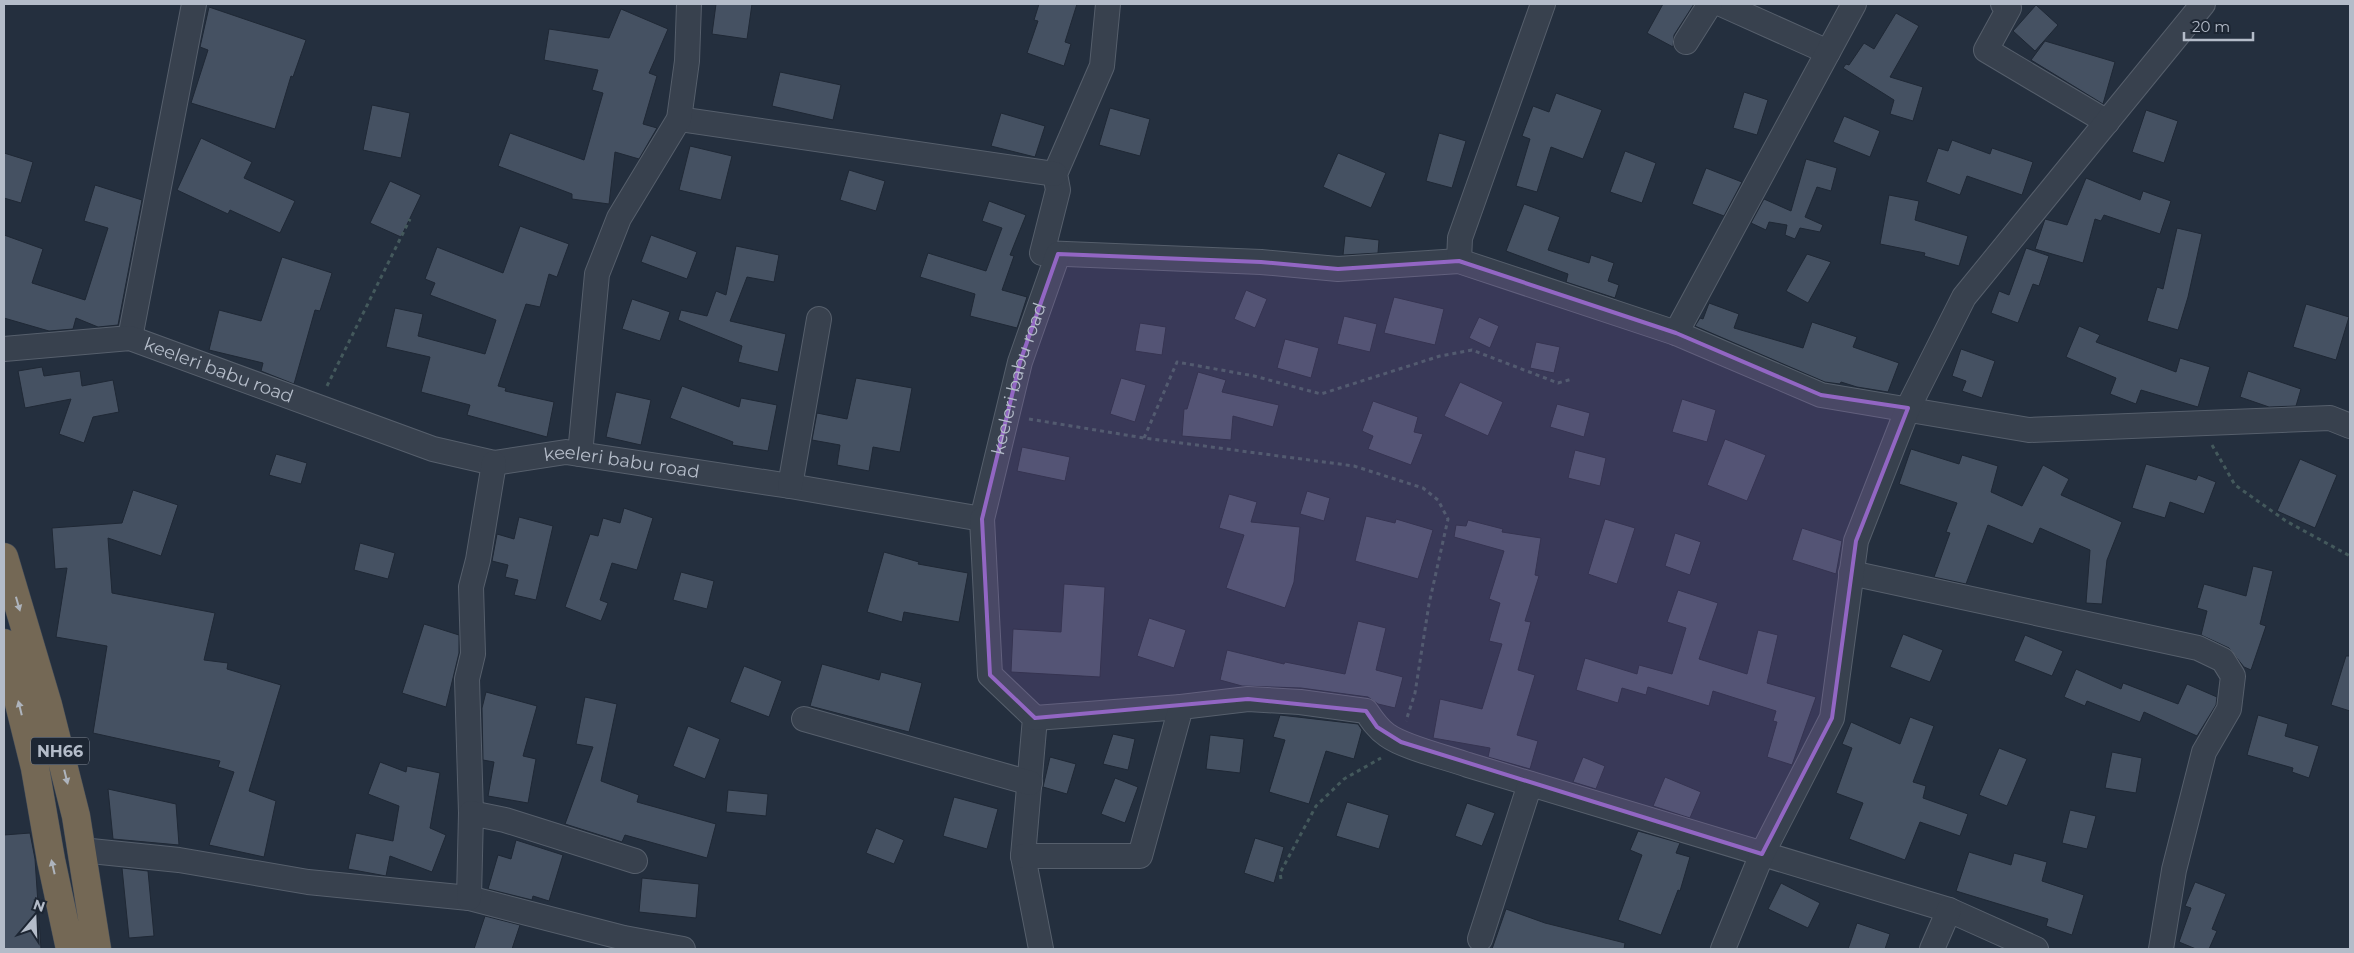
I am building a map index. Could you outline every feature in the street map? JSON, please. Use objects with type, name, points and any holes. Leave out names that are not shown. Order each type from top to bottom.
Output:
[{"type":"highway","name":"NH66","points":[[4,557],[48,705],[76,816],[97,949]]},
{"type":"highway","name":"NH66","points":[[4,643],[35,768],[51,860],[70,949]]},
{"type":"street","points":[[130,338],[194,4]]},
{"type":"street","points":[[580,454],[597,274],[619,218],[679,119],[688,61],[689,4]]},
{"type":"street","points":[[1108,4],[1102,66],[1054,174],[1058,190],[1042,253],[1260,262],[1338,269],[1459,261],[1676,333],[1821,394],[2029,430],[2330,418],[2350,426]]},
{"type":"street","points":[[1459,261],[1460,238],[1543,4]]},
{"type":"street","points":[[1686,42],[1710,4]]},
{"type":"street","points":[[1721,4],[1828,52]]},
{"type":"street","points":[[1676,333],[1854,4]]},
{"type":"street","points":[[2003,4],[2009,8],[1986,50],[2107,122]]},
{"type":"street","points":[[1723,949],[1762,854],[1832,718],[1856,541],[1908,408],[1964,297],[2203,4]]},
{"type":"street","points":[[679,119],[1054,174]]},
{"type":"street","name":"keeleri babu road","points":[[4,349],[130,338],[433,449],[494,463],[566,452],[790,486],[982,519],[1020,362],[1058,254]]},
{"type":"street","points":[[790,486],[819,319]]},
{"type":"street","points":[[469,898],[471,813],[467,679],[473,654],[471,587],[478,560],[494,463]]},
{"type":"street","points":[[982,519],[990,675],[1035,718],[1181,707],[1248,699],[1300,702],[1366,711],[1377,727],[1388,736],[1400,742],[1530,784],[1949,910],[2036,949]]},
{"type":"street","points":[[1851,573],[2198,648],[2223,660],[2234,676],[2229,709],[2204,752],[2174,870],[2161,949]]},
{"type":"street","points":[[1023,856],[1140,856],[1181,707]]},
{"type":"street","points":[[1035,718],[1023,856],[1041,949]]},
{"type":"street","points":[[804,719],[1030,783]]},
{"type":"street","points":[[1480,939],[1530,784]]},
{"type":"street","points":[[471,813],[505,820],[635,861]]},
{"type":"street","points":[[81,850],[179,860],[308,882],[469,898],[624,938],[683,949]]},
{"type":"street","points":[[1932,949],[1949,910]]},
{"type":"path","points":[[317,406],[410,218]]},
{"type":"path","points":[[1144,438],[1177,362],[1254,376],[1321,394],[1440,356],[1472,350],[1558,383],[1572,379]]},
{"type":"path","points":[[1008,415],[1144,438],[1354,466],[1423,488],[1438,500],[1448,519],[1429,604],[1414,693],[1400,742],[1401,746],[1344,779],[1316,806],[1280,873],[1281,879]]},
{"type":"path","points":[[2199,423],[2235,485],[2286,521],[2350,556]]},
{"type":"highlighted area","points":[[1058,254],[1261,262],[1338,269],[1459,261],[1676,333],[1821,395],[1908,408],[1856,541],[1832,718],[1762,854],[1401,742],[1377,727],[1366,711],[1248,699],[1035,718],[990,675],[982,519],[1020,362]]},
{"type":"building","points":[[716,4],[752,4],[747,39],[712,34]]},
{"type":"building","points":[[1039,4],[1077,4],[1065,42],[1071,44],[1064,66],[1027,53],[1038,21],[1034,20]]},
{"type":"building","points":[[1663,4],[1694,4],[1674,35],[1673,47],[1647,33]]},
{"type":"building","points":[[2036,5],[2058,25],[2035,51],[2013,31]]},
{"type":"building","points":[[209,7],[306,40],[293,77],[291,76],[275,129],[191,103],[208,50],[200,47]]},
{"type":"building","points":[[621,9],[668,29],[649,73],[657,76],[643,124],[657,128],[639,159],[615,152],[609,204],[572,199],[572,194],[498,166],[510,133],[584,160],[603,93],[592,90],[598,70],[544,60],[549,29],[609,38]]},
{"type":"building","points":[[1896,13],[1919,26],[1890,77],[1923,87],[1913,121],[1890,114],[1894,100],[1843,68],[1846,64],[1849,65],[1864,43],[1874,49]]},
{"type":"building","points":[[2045,41],[2115,62],[2103,104],[2031,60]]},
{"type":"building","points":[[780,72],[841,85],[833,120],[772,106]]},
{"type":"building","points":[[1744,92],[1768,100],[1757,135],[1733,128]]},
{"type":"building","points":[[1556,93],[1602,110],[1583,159],[1551,147],[1537,192],[1516,186],[1530,139],[1522,136],[1533,106],[1549,112]]},
{"type":"building","points":[[372,105],[410,113],[401,158],[363,150]]},
{"type":"building","points":[[1110,108],[1150,119],[1140,156],[1099,145]]},
{"type":"building","points":[[2146,110],[2178,121],[2164,163],[2132,152]]},
{"type":"building","points":[[1001,113],[1045,126],[1035,157],[991,146]]},
{"type":"building","points":[[1844,116],[1880,131],[1870,157],[1833,142]]},
{"type":"building","points":[[1439,133],[1466,141],[1452,188],[1426,181]]},
{"type":"building","points":[[201,138],[252,162],[244,178],[295,201],[280,233],[230,210],[228,214],[177,190]]},
{"type":"building","points":[[1952,140],[1990,154],[1992,148],[2033,162],[2022,195],[1967,176],[1960,195],[1926,182],[1938,148],[1948,151]]},
{"type":"building","points":[[690,146],[732,156],[721,200],[679,190]]},
{"type":"building","points":[[1625,151],[1656,163],[1642,203],[1610,192]]},
{"type":"building","points":[[4,153],[33,162],[21,203],[4,198]]},
{"type":"building","points":[[1338,153],[1386,173],[1371,208],[1323,187]]},
{"type":"building","points":[[1806,159],[1837,168],[1831,191],[1817,187],[1805,217],[1823,225],[1820,232],[1800,228],[1795,239],[1785,235],[1787,225],[1769,222],[1766,230],[1751,223],[1764,199],[1791,211]]},
{"type":"building","points":[[1706,168],[1742,182],[1724,216],[1692,204]]},
{"type":"building","points":[[849,170],[885,181],[876,211],[840,200]]},
{"type":"building","points":[[2086,178],[2140,200],[2143,191],[2171,201],[2160,234],[2104,215],[2101,221],[2095,219],[2083,263],[2035,249],[2045,219],[2067,225]]},
{"type":"building","points":[[390,181],[421,195],[401,237],[370,223]]},
{"type":"building","points":[[95,185],[142,200],[118,325],[98,327],[76,318],[73,329],[49,331],[4,318],[4,235],[43,249],[32,283],[85,300],[108,228],[84,221]]},
{"type":"building","points":[[1889,195],[1919,201],[1915,220],[1968,236],[1959,266],[1924,256],[1925,253],[1880,244]]},
{"type":"building","points":[[989,201],[1026,215],[1010,255],[1014,256],[1002,290],[1027,297],[1017,328],[970,316],[975,294],[920,277],[928,253],[986,271],[1002,228],[982,221]]},
{"type":"building","points":[[1524,204],[1560,217],[1548,250],[1589,263],[1591,255],[1614,263],[1608,281],[1619,285],[1615,298],[1566,282],[1568,274],[1506,251]]},
{"type":"building","points":[[520,226],[569,244],[557,277],[549,274],[540,307],[526,304],[498,386],[506,388],[505,391],[554,402],[547,437],[467,415],[470,405],[421,392],[430,357],[386,347],[395,308],[423,314],[418,336],[485,354],[496,320],[430,295],[435,283],[425,279],[437,247],[503,273]]},
{"type":"building","points":[[2177,228],[2202,234],[2188,297],[2178,330],[2147,321],[2157,287],[2163,289]]},
{"type":"building","points":[[651,235],[697,252],[687,279],[641,262]]},
{"type":"building","points":[[1345,236],[1379,240],[1378,253],[1343,255]]},
{"type":"building","points":[[736,246],[779,255],[774,282],[747,277],[730,321],[786,334],[778,372],[738,362],[742,346],[678,320],[681,310],[707,316],[716,291],[726,295]]},
{"type":"building","points":[[2026,248],[2049,256],[2039,286],[2033,284],[2018,323],[1991,313],[1999,291],[2009,295]]},
{"type":"building","points":[[1807,254],[1831,262],[1808,303],[1786,291]]},
{"type":"building","points":[[282,257],[332,273],[320,311],[315,310],[294,384],[261,371],[263,363],[209,350],[219,310],[261,321]]},
{"type":"building","points":[[1246,290],[1267,299],[1255,328],[1234,319]]},
{"type":"building","points":[[1394,297],[1444,309],[1435,345],[1384,333]]},
{"type":"building","points":[[632,299],[670,312],[660,341],[622,329]]},
{"type":"building","points":[[1709,303],[1739,314],[1734,328],[1803,348],[1812,322],[1857,337],[1853,347],[1899,363],[1888,392],[1857,387],[1841,382],[1840,384],[1825,382],[1695,326],[1700,318],[1703,319]]},
{"type":"building","points":[[2306,304],[2349,317],[2336,360],[2293,347]]},
{"type":"building","points":[[1344,316],[1377,324],[1370,352],[1337,344]]},
{"type":"building","points":[[1479,317],[1499,326],[1490,348],[1469,338]]},
{"type":"building","points":[[1140,323],[1166,327],[1162,355],[1135,351]]},
{"type":"building","points":[[2079,326],[2100,335],[2096,342],[2176,372],[2180,358],[2210,367],[2198,407],[2141,390],[2136,404],[2110,394],[2116,378],[2066,357]]},
{"type":"building","points":[[1285,339],[1319,348],[1311,378],[1277,368]]},
{"type":"building","points":[[1536,342],[1560,347],[1554,373],[1530,368]]},
{"type":"building","points":[[1961,349],[1995,361],[1982,398],[1962,391],[1966,381],[1952,376]]},
{"type":"building","points":[[42,367],[44,376],[80,371],[82,386],[113,380],[119,412],[93,417],[84,443],[59,434],[71,399],[25,408],[18,371]]},
{"type":"building","points":[[2248,371],[2301,389],[2296,406],[2269,407],[2240,397]]},
{"type":"building","points":[[1198,372],[1226,380],[1222,392],[1279,405],[1273,427],[1233,416],[1231,440],[1182,436],[1184,409],[1187,409]]},
{"type":"building","points":[[856,378],[912,388],[900,452],[873,447],[869,471],[837,465],[840,445],[812,440],[817,413],[847,419]]},
{"type":"building","points":[[1121,378],[1146,385],[1135,422],[1110,414]]},
{"type":"building","points":[[1460,382],[1503,402],[1488,436],[1444,416]]},
{"type":"building","points":[[682,386],[739,407],[741,398],[777,405],[768,451],[732,445],[733,442],[670,418]]},
{"type":"building","points":[[616,392],[651,400],[641,445],[606,437]]},
{"type":"building","points":[[1682,399],[1716,410],[1707,442],[1672,432]]},
{"type":"building","points":[[1373,401],[1418,417],[1414,432],[1423,434],[1411,465],[1368,449],[1373,436],[1362,431]]},
{"type":"building","points":[[1557,404],[1590,413],[1584,437],[1550,427]]},
{"type":"building","points":[[1725,439],[1766,455],[1747,501],[1707,485]]},
{"type":"building","points":[[1022,447],[1070,457],[1065,481],[1017,471]]},
{"type":"building","points":[[1911,449],[1959,464],[1962,455],[1998,466],[1991,492],[2022,506],[2043,465],[2069,479],[2061,495],[2122,522],[2107,560],[2102,604],[2086,603],[2090,550],[2040,528],[2033,544],[1988,525],[1966,584],[1934,577],[1950,533],[1946,532],[1957,503],[1899,484]]},
{"type":"building","points":[[1575,450],[1606,458],[1600,486],[1568,478]]},
{"type":"building","points":[[276,454],[307,463],[301,484],[269,475]]},
{"type":"building","points":[[2300,459],[2337,475],[2315,528],[2277,511]]},
{"type":"building","points":[[2146,464],[2196,480],[2198,475],[2216,482],[2204,514],[2170,502],[2165,518],[2132,508]]},
{"type":"building","points":[[133,490],[178,505],[161,556],[108,538],[112,593],[215,613],[204,660],[228,663],[227,669],[281,685],[249,791],[276,801],[264,857],[209,845],[234,772],[218,767],[220,761],[93,733],[107,646],[56,637],[67,568],[55,569],[52,528],[122,523]]},
{"type":"building","points":[[1307,491],[1330,498],[1324,521],[1300,514]]},
{"type":"building","points":[[1229,494],[1257,502],[1251,522],[1300,527],[1294,582],[1285,608],[1226,588],[1244,535],[1219,528]]},
{"type":"building","points":[[624,508],[653,518],[637,570],[612,563],[600,600],[608,603],[601,621],[565,607],[590,534],[598,536],[603,518],[620,523]]},
{"type":"building","points":[[1366,516],[1395,523],[1396,519],[1433,530],[1418,579],[1355,561]]},
{"type":"building","points":[[519,517],[553,526],[536,600],[514,595],[518,580],[505,577],[508,565],[492,561],[497,534],[514,539]]},
{"type":"building","points":[[1605,519],[1635,528],[1617,584],[1588,574]]},
{"type":"building","points":[[1468,520],[1503,529],[1502,532],[1541,538],[1535,575],[1539,576],[1525,621],[1531,622],[1518,670],[1535,675],[1517,735],[1538,741],[1530,769],[1488,757],[1490,748],[1433,738],[1440,699],[1482,709],[1502,644],[1489,641],[1500,603],[1489,599],[1504,551],[1454,537],[1456,525],[1466,526]]},
{"type":"building","points":[[1802,528],[1842,541],[1836,574],[1792,560]]},
{"type":"building","points":[[1675,533],[1701,542],[1690,575],[1665,566]]},
{"type":"building","points":[[360,543],[395,553],[388,579],[354,570]]},
{"type":"building","points":[[884,552],[919,562],[918,564],[968,573],[959,622],[904,612],[902,622],[867,612]]},
{"type":"building","points":[[2253,566],[2273,571],[2260,624],[2266,626],[2251,670],[2244,667],[2229,648],[2201,635],[2207,611],[2197,608],[2204,584],[2246,596]]},
{"type":"building","points":[[681,572],[714,581],[707,609],[673,600]]},
{"type":"building","points":[[1064,584],[1105,587],[1100,677],[1011,672],[1013,629],[1061,632]]},
{"type":"building","points":[[1678,590],[1718,603],[1699,659],[1747,674],[1758,630],[1778,635],[1767,683],[1816,697],[1792,765],[1767,757],[1777,722],[1773,721],[1776,711],[1713,691],[1709,706],[1648,687],[1646,695],[1622,688],[1618,703],[1576,690],[1585,658],[1637,674],[1639,665],[1672,674],[1686,628],[1667,622]]},
{"type":"building","points":[[1149,618],[1186,630],[1174,668],[1137,656]]},
{"type":"building","points":[[1358,621],[1386,628],[1376,670],[1403,677],[1395,708],[1378,704],[1368,697],[1301,688],[1242,686],[1220,680],[1227,650],[1284,664],[1285,662],[1345,674]]},
{"type":"building","points":[[424,624],[459,635],[459,653],[446,707],[402,693]]},
{"type":"building","points":[[1903,634],[1943,650],[1930,682],[1890,667]]},
{"type":"building","points":[[2025,635],[2063,651],[2052,676],[2014,661]]},
{"type":"building","points":[[2346,656],[2350,656],[2350,711],[2331,705]]},
{"type":"building","points":[[822,664],[879,680],[881,672],[922,683],[909,732],[810,706]]},
{"type":"building","points":[[744,666],[782,681],[769,717],[730,702]]},
{"type":"building","points":[[2076,669],[2121,689],[2123,683],[2178,704],[2187,684],[2217,697],[2216,705],[2197,736],[2144,712],[2140,722],[2087,701],[2085,706],[2064,697]]},
{"type":"building","points":[[486,692],[537,706],[523,756],[536,759],[528,803],[488,796],[494,762],[483,760],[482,708]]},
{"type":"building","points":[[585,697],[617,704],[601,781],[639,795],[637,802],[716,824],[707,858],[625,835],[622,842],[565,824],[593,747],[576,744]]},
{"type":"building","points":[[1280,715],[1358,724],[1362,730],[1354,759],[1326,751],[1309,804],[1269,792],[1285,740],[1273,737]]},
{"type":"building","points":[[2258,715],[2288,724],[2285,736],[2319,746],[2309,778],[2292,772],[2293,768],[2247,755]]},
{"type":"building","points":[[1910,717],[1934,726],[1913,782],[1926,786],[1923,798],[1968,814],[1960,836],[1920,822],[1905,860],[1849,839],[1863,803],[1836,793],[1852,748],[1842,744],[1851,722],[1900,744]]},
{"type":"building","points":[[688,726],[720,739],[705,779],[673,766]]},
{"type":"building","points":[[1113,734],[1135,739],[1128,770],[1103,764]]},
{"type":"building","points":[[1210,735],[1244,739],[1240,773],[1206,769]]},
{"type":"building","points":[[1999,748],[2027,759],[2007,806],[1979,795]]},
{"type":"building","points":[[2112,752],[2142,758],[2136,793],[2105,788]]},
{"type":"building","points":[[1050,757],[1076,764],[1067,794],[1043,787]]},
{"type":"building","points":[[1583,757],[1605,766],[1596,789],[1573,782]]},
{"type":"building","points":[[380,762],[406,772],[407,766],[440,773],[430,828],[446,835],[432,872],[390,856],[386,876],[348,869],[356,833],[393,841],[399,806],[368,794]]},
{"type":"building","points":[[1665,777],[1701,792],[1690,818],[1653,806]]},
{"type":"building","points":[[1115,778],[1138,787],[1125,823],[1101,814]]},
{"type":"building","points":[[108,789],[176,804],[179,845],[113,839]]},
{"type":"building","points":[[728,790],[768,794],[766,816],[726,812]]},
{"type":"building","points":[[954,797],[998,809],[987,849],[943,836]]},
{"type":"building","points":[[1347,802],[1389,815],[1379,849],[1336,836]]},
{"type":"building","points":[[1467,803],[1495,813],[1482,846],[1455,836]]},
{"type":"building","points":[[2070,810],[2096,816],[2087,849],[2062,843]]},
{"type":"building","points":[[876,828],[904,840],[894,864],[866,853]]},
{"type":"building","points":[[1638,831],[1680,843],[1676,853],[1690,857],[1680,891],[1678,890],[1661,935],[1618,920],[1642,855],[1630,850]]},
{"type":"building","points":[[30,833],[35,859],[41,949],[4,949],[4,835]]},
{"type":"building","points":[[1255,838],[1284,847],[1274,883],[1244,873]]},
{"type":"building","points":[[516,840],[563,855],[549,901],[533,896],[532,900],[488,889],[498,855],[511,859]]},
{"type":"building","points":[[1969,852],[2011,865],[2014,853],[2047,862],[2042,881],[2084,895],[2072,935],[2046,926],[2048,919],[1956,891]]},
{"type":"building","points":[[122,868],[148,871],[154,936],[129,938]]},
{"type":"building","points":[[642,878],[699,884],[696,918],[639,912]]},
{"type":"building","points":[[2195,882],[2226,894],[2212,929],[2217,931],[2209,949],[2196,949],[2179,942],[2191,908],[2185,906]]},
{"type":"building","points":[[1781,883],[1820,903],[1808,928],[1768,909]]},
{"type":"building","points":[[1506,909],[1545,923],[1625,943],[1624,949],[1492,949]]},
{"type":"building","points":[[485,916],[520,925],[512,949],[474,949]]},
{"type":"building","points":[[1857,923],[1890,934],[1885,949],[1848,949]]}]
